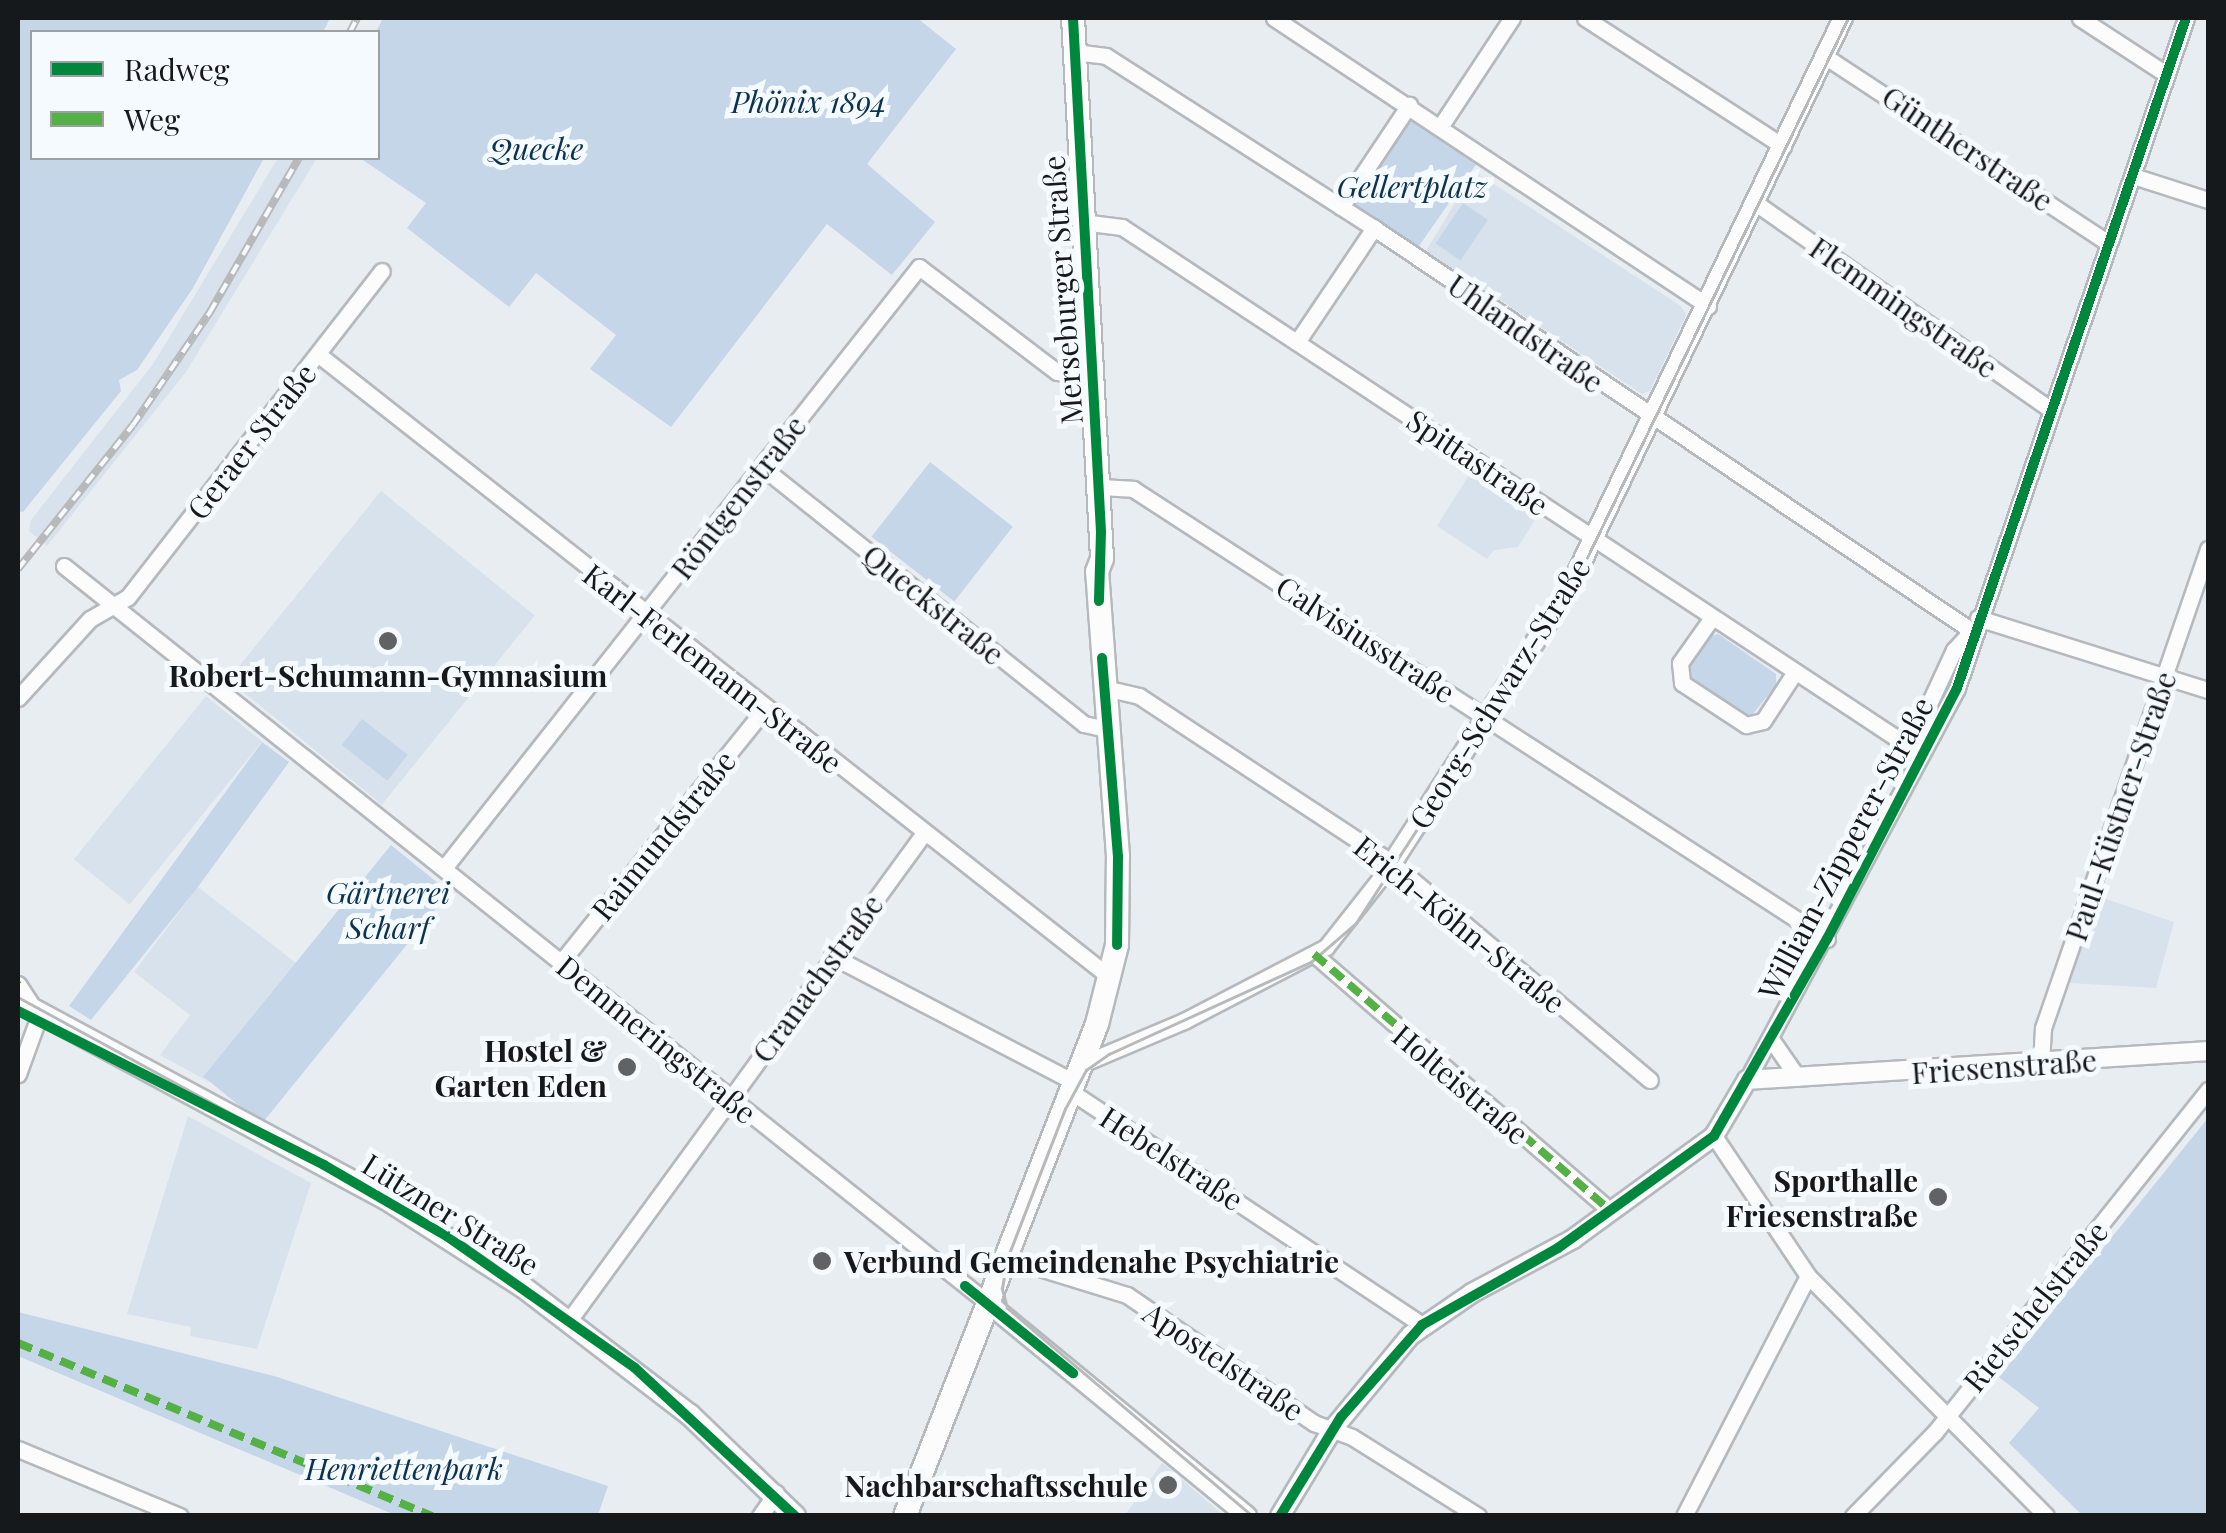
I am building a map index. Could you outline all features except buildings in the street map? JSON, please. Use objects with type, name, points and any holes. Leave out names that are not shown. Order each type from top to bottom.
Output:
[{"type":"main road","name":"Merseburger Straße","points":[[910,1514],[1111,978],[1118,856],[1108,690],[1115,653],[1102,558],[1072,18]]},
{"type":"main road","name":"Lützner Straße","points":[[18,1001],[39,1016],[386,1200],[570,1319],[776,1494],[795,1516]]},
{"type":"main road","name":"Lützner Straße","points":[[18,1010],[39,1016]]},
{"type":"street","points":[[1274,18],[1708,306]]},
{"type":"street","points":[[1440,127],[1512,18]]},
{"type":"street","points":[[1584,18],[1783,146]]},
{"type":"street","name":"Georg-Schwarz-Straße","points":[[1075,1079],[1314,954],[1353,920],[1566,594],[1708,306],[1843,18]]},
{"type":"street","points":[[2080,18],[2166,74]]},
{"type":"street","name":"William-Zipperer-Straße","points":[[1280,1516],[1332,1430],[1422,1325],[1611,1211],[1714,1136],[1827,939],[1919,753],[1957,688],[1975,624],[2186,18]]},
{"type":"street","name":"Uhlandstraße","points":[[1074,52],[1106,56],[1374,228],[1652,419],[1975,624],[2208,690]]},
{"type":"street","name":"Güntherstraße","points":[[1826,57],[2108,242]]},
{"type":"street","points":[[1341,207],[1409,105]]},
{"type":"street","points":[[2132,176],[2208,200]]},
{"type":"street","name":"Flemmingstraße","points":[[1757,204],[2051,410]]},
{"type":"street","name":"Spittastraße","points":[[1082,222],[1122,227],[1793,675],[1919,753]]},
{"type":"street","points":[[1297,342],[1374,228]]},
{"type":"street","name":"Röntgenstraße","points":[[444,868],[919,268],[1057,372],[1092,375]]},
{"type":"street","name":"Geraer Straße","points":[[18,698],[90,618],[128,597],[382,271]]},
{"type":"street","name":"Karl-Ferlemann-Straße","points":[[319,355],[645,616],[1111,978]]},
{"type":"street","name":"Queckstraße","points":[[762,467],[1084,724],[1111,730]]},
{"type":"street","name":"Calvisiusstraße","points":[[1099,487],[1133,489],[1827,939]]},
{"type":"street","name":"Paul-Küstner-Straße","points":[[2042,1065],[2043,1028],[2208,549]]},
{"type":"street","name":"Demmeringstraße","points":[[64,566],[989,1304],[1247,1516]]},
{"type":"street","points":[[1711,619],[1680,664],[1682,683],[1746,725],[1763,721],[1793,675]]},
{"type":"street","name":"Erich-Köhn-Straße","points":[[1108,690],[1139,696],[1392,863],[1650,1080]]},
{"type":"street","name":"Raimundstraße","points":[[561,962],[765,708]]},
{"type":"street","name":"Cranachstraße","points":[[570,1319],[924,833]]},
{"type":"street","name":"Holteistraße","points":[[1314,954],[1611,1211]]},
{"type":"street","name":"Hebelstraße","points":[[832,956],[1075,1079],[1422,1325]]},
{"type":"street","name":"Lützner Straße","points":[[18,984],[39,1016]]},
{"type":"street","points":[[18,1074],[39,1016]]},
{"type":"street","points":[[1772,1039],[1798,1078]]},
{"type":"street","name":"Friesenstraße","points":[[1747,1080],[2042,1065],[2208,1051]]},
{"type":"street","name":"Rietschelstraße","points":[[1853,1516],[1947,1417],[2208,1090]]},
{"type":"street","points":[[1714,1136],[1808,1276],[2046,1516]]},
{"type":"street","name":"Apostelstraße","points":[[1004,1258],[1101,1282],[1127,1295],[1332,1430],[1478,1516]]},
{"type":"street","points":[[1684,1516],[1808,1276]]},
{"type":"street","points":[[18,1449],[180,1516]]},
{"type":"street","points":[[760,1516],[776,1494]]},
{"type":"shaded area","points":[[277,160],[316,160],[186,372],[47,546],[29,531],[31,520],[153,364]]},
{"type":"shaded area","points":[[1474,171],[1681,306],[1686,315],[1650,391],[1642,394],[1426,251]]},
{"type":"shaded area","points":[[1469,475],[1536,518],[1518,547],[1494,550],[1487,559],[1437,526]]},
{"type":"shaded area","name":"Robert-Schumann-Gymnasium","points":[[381,491],[535,616],[382,804],[228,680]]},
{"type":"shaded area","points":[[206,696],[262,741],[130,905],[74,859]]},
{"type":"shaded area","points":[[198,887],[300,966],[211,1083],[160,1055],[190,1015],[134,972]]},
{"type":"shaded area","points":[[2100,897],[2174,922],[2156,988],[2069,983]]},
{"type":"shaded area","points":[[188,1116],[311,1183],[257,1349],[190,1336],[191,1327],[127,1314]]},
{"type":"shaded area","name":"Nachbarschaftsschule","points":[[1162,1463],[1170,1469],[1223,1515],[1125,1515]]},
{"type":"green space","points":[[18,18],[330,18],[324,30],[30,30],[30,160],[263,160],[193,288],[137,370],[119,380],[121,391],[23,512],[18,511]]},
{"type":"green space","name":"Quecke","points":[[383,18],[917,18],[956,49],[867,164],[935,222],[892,275],[827,224],[671,427],[590,369],[616,335],[536,273],[509,307],[407,228],[426,203],[363,160],[380,160],[377,30]]},
{"type":"green space","name":"Gellertplatz","points":[[1408,117],[1476,165],[1414,253],[1346,205]]},
{"type":"green space","points":[[1463,203],[1488,220],[1460,260],[1436,244]]},
{"type":"green space","points":[[930,462],[1013,527],[954,602],[872,537]]},
{"type":"green space","points":[[1718,634],[1776,674],[1776,685],[1749,719],[1688,677],[1685,664],[1706,637]]},
{"type":"green space","points":[[362,719],[408,755],[387,781],[342,745]]},
{"type":"green space","points":[[262,742],[289,762],[195,891],[91,1020],[69,1006]]},
{"type":"green space","name":"Gärtnerei Scharf","points":[[391,845],[449,892],[262,1124],[203,1077]]},
{"type":"green space","points":[[2208,1118],[2208,1515],[2082,1515],[2009,1443],[2039,1408],[1999,1377]]},
{"type":"green space","name":"Henriettenpark","points":[[18,1312],[274,1376],[608,1486],[598,1515],[395,1515],[18,1356]]},
{"type":"tram line","points":[[1252,1516],[1007,1308],[1002,1289],[1007,1259],[1065,1109],[1086,1070],[1109,1054],[1311,962],[1356,923],[1569,595],[1848,18]]},
{"type":"tram line","points":[[18,997],[450,1233],[637,1365],[799,1516]]},
{"type":"railway","points":[[351,30],[357,18]]},
{"type":"railway","points":[[18,569],[133,425],[210,312],[298,160]]},
{"type":"marked path","points":[[1314,954],[1611,1211]]},
{"type":"marked path","points":[[18,1343],[432,1516]]},
{"type":"cycle path","points":[[1073,18],[1101,532],[1099,601]]},
{"type":"cycle path","points":[[1280,1516],[1341,1417],[1422,1325],[1558,1248],[1714,1136],[1827,939],[1957,688],[2186,18]]},
{"type":"cycle path","points":[[1102,658],[1118,856],[1117,945]]},
{"type":"cycle path","points":[[18,1011],[324,1165],[448,1237],[635,1368],[795,1516]]},
{"type":"cycle path","points":[[965,1286],[1073,1373]]},
{"type":"place","name":"Robert-Schumann-Gymnasium","points":[[388,641]]},
{"type":"place","name":"Hostel & Garten Eden","points":[[627,1067]]},
{"type":"place","name":"Sporthalle Friesenstraße","points":[[1938,1197]]},
{"type":"place","name":"Verbund Gemeindenahe Psychiatrie","points":[[822,1261]]},
{"type":"place","name":"Nachbarschaftsschule","points":[[1168,1485]]},
{"type":"park label","name":"Phönix 1894","points":[[809,101]]}]
